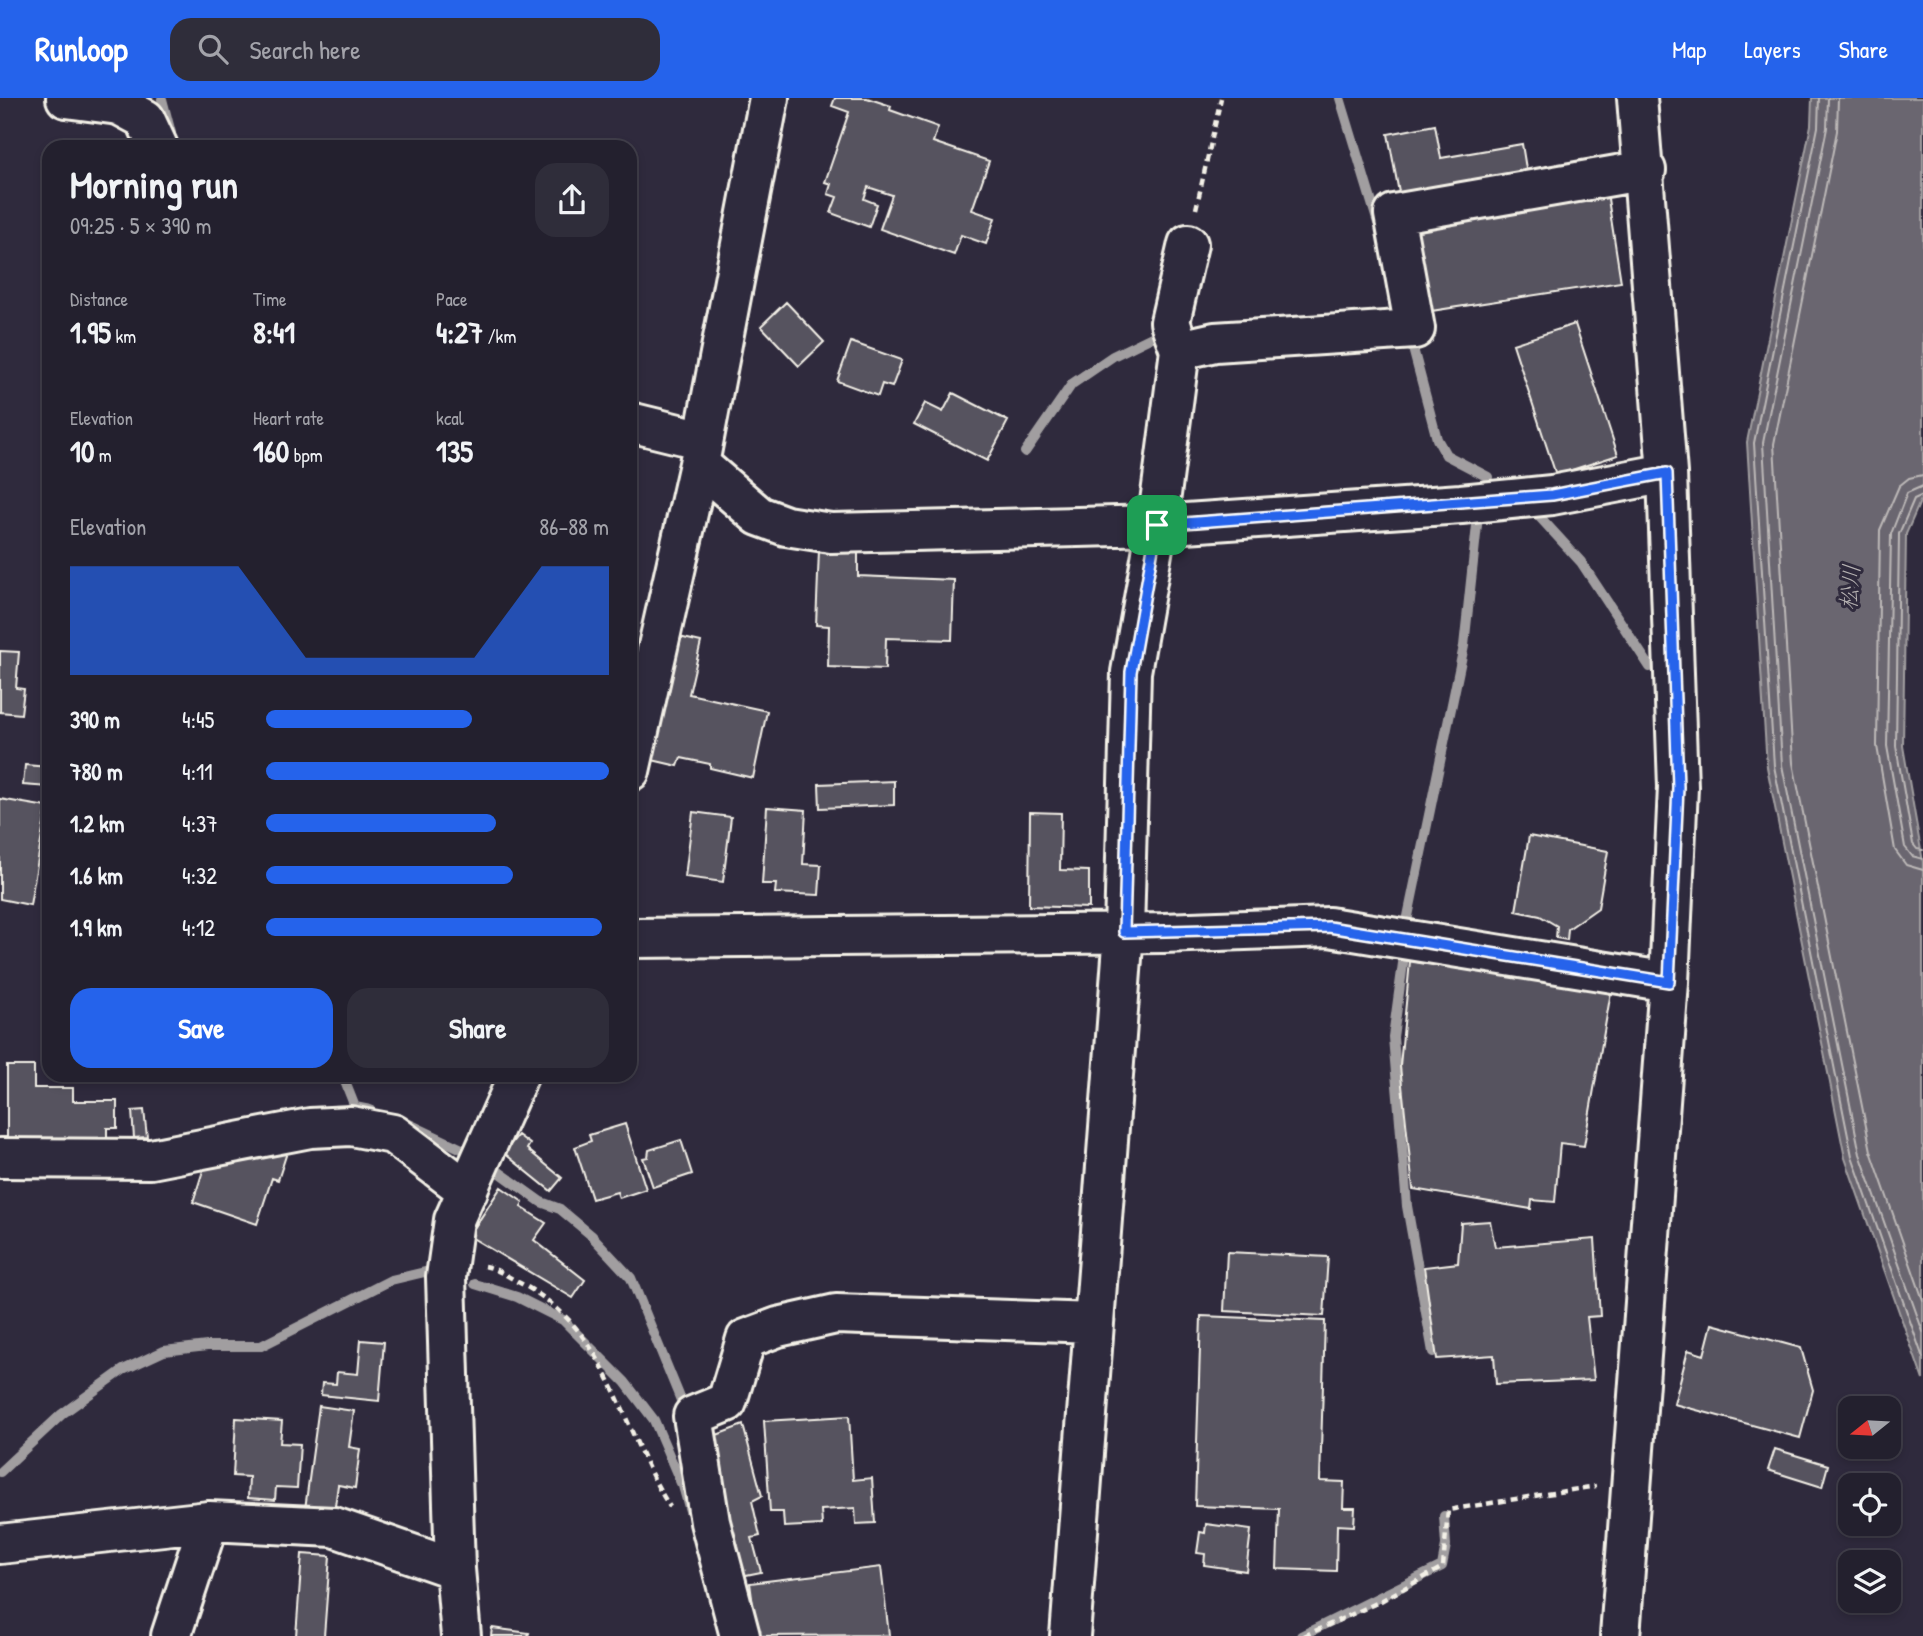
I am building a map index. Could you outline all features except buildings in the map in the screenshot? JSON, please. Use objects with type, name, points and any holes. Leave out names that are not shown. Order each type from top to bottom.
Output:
[{"type":"street","points":[[66,98],[119,104],[145,119],[155,140]]},
{"type":"street","points":[[637,740],[701,452],[769,98]]},
{"type":"street","points":[[1620,1636],[1669,982],[1678,787],[1667,473],[1646,170],[1637,98]]},
{"type":"street","points":[[1180,350],[1215,342],[1415,329],[1394,214],[1646,170]]},
{"type":"street","points":[[1070,1636],[1124,932],[1131,672],[1157,525],[1180,350],[1170,322],[1188,244]]},
{"type":"street","points":[[637,425],[701,452],[760,516],[786,526],[831,533],[1157,525],[1552,495],[1667,473]]},
{"type":"street","points":[[637,938],[1329,927],[1669,982]]},
{"type":"street","points":[[461,1636],[456,1569],[448,1261],[454,1220],[516,1082]]},
{"type":"street","points":[[0,1158],[151,1159],[310,1128],[351,1126],[393,1134],[468,1191]]},
{"type":"street","points":[[740,1636],[710,1522],[693,1416],[727,1402],[746,1339],[778,1327],[836,1314],[1094,1323]]},
{"type":"street","points":[[0,1544],[208,1521],[334,1527],[456,1569]]},
{"type":"street","points":[[171,1636],[208,1521]]},
{"type":"path","points":[[1188,244],[1221,98]]},
{"type":"path","points":[[448,1261],[488,1266],[536,1291],[569,1317],[598,1355],[626,1423],[674,1514]]},
{"type":"path","points":[[1306,1635],[1379,1602],[1443,1567],[1448,1510],[1632,1480]]},
{"type":"water","name":"松川","points":[[1812,98],[1923,98],[1923,495],[1906,534],[1903,746],[1923,862],[1923,1380],[1845,1158],[1767,767],[1747,442],[1811,125]]},
{"type":"waterway","points":[[1340,98],[1378,223]]},
{"type":"waterway","points":[[162,99],[171,133]]},
{"type":"waterway","points":[[1025,452],[1072,384],[1113,356],[1154,336]]},
{"type":"waterway","points":[[1411,341],[1437,439],[1446,455],[1488,477]]},
{"type":"waterway","points":[[1537,514],[1581,562],[1650,667]]},
{"type":"waterway","points":[[1406,926],[1464,646],[1478,516]]},
{"type":"waterway","points":[[1404,956],[1393,1037],[1407,1206],[1433,1352]]},
{"type":"waterway","points":[[345,1082],[355,1107],[370,1110]]},
{"type":"waterway","points":[[407,1123],[464,1150]]},
{"type":"waterway","points":[[495,1169],[541,1202],[560,1209],[591,1235],[631,1278],[685,1410]]},
{"type":"waterway","points":[[0,1472],[62,1414],[123,1370],[164,1351],[207,1346],[261,1346],[391,1280],[429,1271]]},
{"type":"waterway","points":[[475,1284],[517,1297],[563,1320],[625,1382],[654,1420],[681,1483]]},
{"type":"waterway","points":[[684,1467],[683,1486],[690,1511]]},
{"type":"waterway","points":[[1301,1636],[1442,1566],[1446,1545],[1444,1516]]},
{"type":"route","points":[[1667,473],[1678,787],[1669,982],[1329,927],[1124,932],[1131,672],[1157,525],[1552,495],[1667,473]]}]
